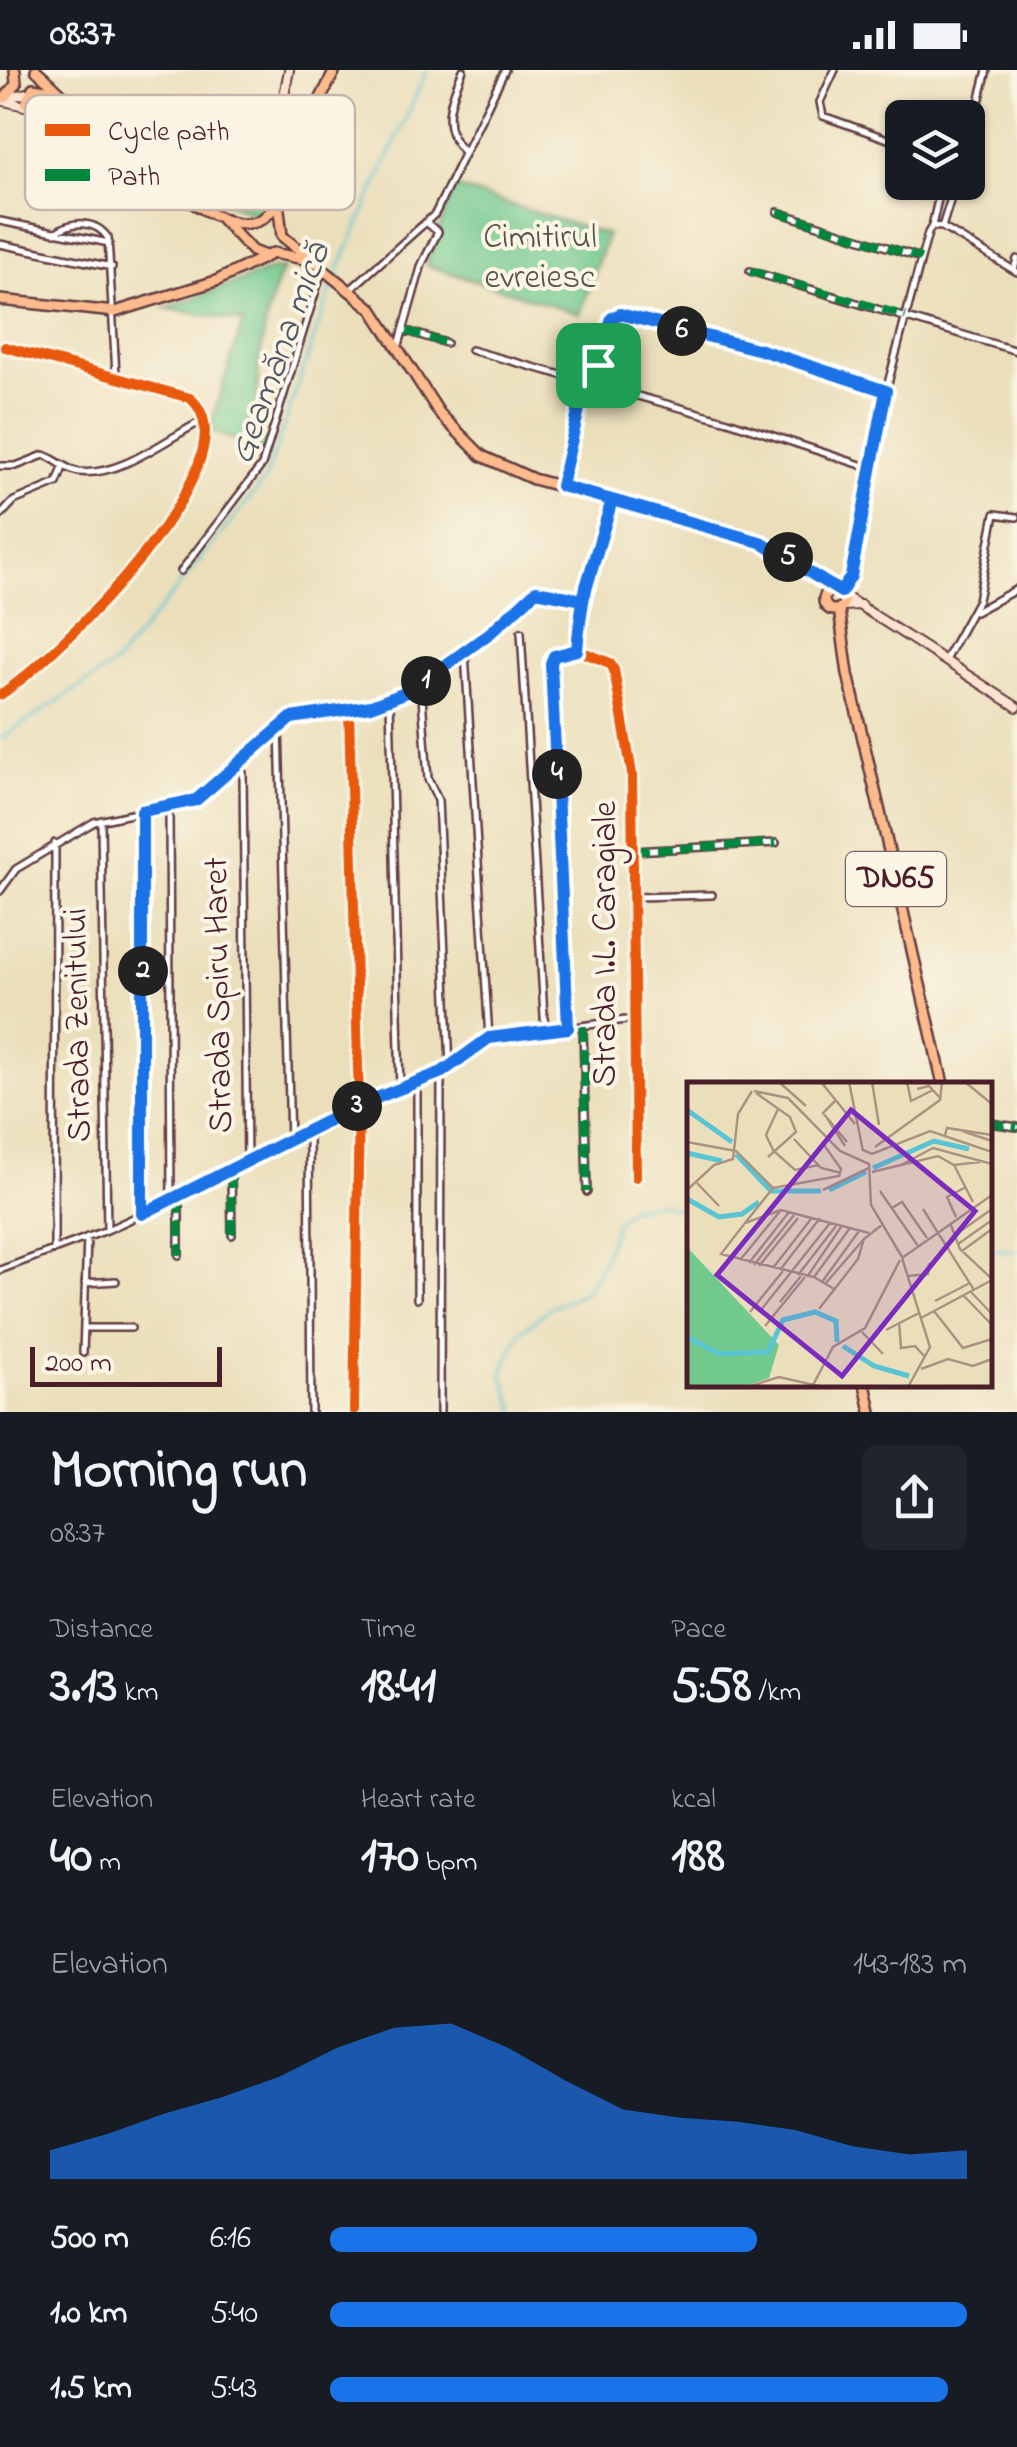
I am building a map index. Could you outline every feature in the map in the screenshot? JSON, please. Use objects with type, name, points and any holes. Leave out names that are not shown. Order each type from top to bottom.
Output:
[{"type":"main road","points":[[16,70],[28,95]]},
{"type":"main road","points":[[2,99],[16,84],[16,70]]},
{"type":"main road","points":[[36,70],[64,95]]},
{"type":"main road","points":[[285,95],[289,70]]},
{"type":"main road","points":[[325,95],[339,70]]},
{"type":"main road","points":[[2,99],[28,91],[58,95]]},
{"type":"main road","points":[[209,210],[252,224],[264,220],[271,210]]},
{"type":"main road","points":[[0,300],[116,312],[236,272],[270,254],[280,232],[279,210]]},
{"type":"main road","points":[[218,215],[247,244],[270,254],[306,259]]},
{"type":"main road","points":[[264,220],[306,259],[351,289],[399,345],[437,411],[469,447],[511,472],[744,536],[810,573],[841,598]]},
{"type":"main road","points":[[236,272],[252,224]]},
{"type":"main road","name":"DN65","points":[[810,573],[843,648],[943,1082]]},
{"type":"main road","points":[[825,603],[829,591],[866,605],[1017,707]]},
{"type":"main road","points":[[825,603],[841,598]]},
{"type":"main road","name":"DN65","points":[[841,598],[843,648]]},
{"type":"main road","points":[[866,1387],[872,1412]]},
{"type":"street","points":[[463,70],[448,118],[454,142],[463,151]]},
{"type":"street","points":[[351,289],[428,223],[505,70]]},
{"type":"street","points":[[835,70],[819,110],[822,116],[885,138]]},
{"type":"street","points":[[980,100],[987,70]]},
{"type":"street","points":[[841,598],[851,576],[886,391],[938,200]]},
{"type":"street","points":[[942,227],[950,200]]},
{"type":"street","points":[[778,212],[921,258]]},
{"type":"street","points":[[0,221],[109,242]]},
{"type":"street","points":[[55,233],[76,223],[105,232],[116,312],[116,374]]},
{"type":"street","points":[[399,345],[422,264],[438,232],[428,223]]},
{"type":"street","points":[[932,226],[942,227],[1015,271],[1017,259]]},
{"type":"street","points":[[0,244],[112,267]]},
{"type":"street","points":[[181,572],[262,465],[325,270]]},
{"type":"street","points":[[750,271],[1017,351]]},
{"type":"street","points":[[561,486],[589,384],[612,318],[620,314],[761,350],[886,391]]},
{"type":"street","points":[[406,331],[446,343]]},
{"type":"street","points":[[0,695],[36,670],[84,626],[156,538],[200,454],[202,421],[190,398],[6,346]]},
{"type":"street","points":[[471,350],[789,439],[873,469]]},
{"type":"street","points":[[0,466],[16,466],[44,455],[83,472],[118,464],[202,421]]},
{"type":"street","points":[[0,516],[14,501],[57,483],[64,465]]},
{"type":"street","points":[[568,1028],[551,663],[554,656],[577,650],[583,600],[612,500]]},
{"type":"street","points":[[945,660],[973,614],[996,514],[1017,517]]},
{"type":"street","points":[[973,614],[1017,589]]},
{"type":"street","points":[[0,891],[16,869],[55,843],[101,820],[196,800],[280,726],[308,714],[390,701],[422,684],[464,654],[536,591],[583,600]]},
{"type":"street","points":[[521,632],[545,1032]]},
{"type":"street","name":"Strada I.L. Caragiale","points":[[577,650],[610,663],[614,670],[632,774],[636,1177]]},
{"type":"street","points":[[464,654],[489,1038]]},
{"type":"street","points":[[422,684],[428,780],[438,800],[450,1066]]},
{"type":"street","points":[[390,701],[400,1090]]},
{"type":"street","points":[[349,708],[359,1105],[354,1410]]},
{"type":"street","points":[[280,726],[290,1142]]},
{"type":"street","name":"Strada Spiru Haret","points":[[239,765],[243,773],[246,1165]]},
{"type":"street","points":[[169,807],[170,1202]]},
{"type":"street","points":[[142,811],[142,1214]]},
{"type":"street","name":"Strada Zenitului","points":[[101,820],[108,1230]]},
{"type":"street","points":[[54,1250],[55,843]]},
{"type":"street","points":[[634,851],[776,843]]},
{"type":"street","points":[[636,897],[712,895]]},
{"type":"street","points":[[0,1270],[108,1230],[231,1174],[359,1105],[442,1072],[489,1038],[634,1019]]},
{"type":"street","points":[[583,1026],[587,1192]]},
{"type":"street","points":[[440,1412],[442,1072]]},
{"type":"street","points":[[417,1299],[418,1083]]},
{"type":"street","points":[[992,1122],[1017,1127]]},
{"type":"street","points":[[309,1132],[311,1412]]},
{"type":"street","points":[[231,1174],[232,1235]]},
{"type":"street","points":[[178,1198],[179,1255]]},
{"type":"street","points":[[83,1353],[87,1237]]},
{"type":"street","points":[[85,1283],[116,1282]]},
{"type":"street","points":[[84,1328],[131,1328]]},
{"type":"green space","name":"Cimitirul evreiesc","points":[[454,187],[607,235],[580,314],[426,265]]},
{"type":"green space","points":[[273,269],[283,269],[265,328],[257,398],[258,438],[269,445],[267,453],[209,430],[243,322],[165,308]]},
{"type":"waterway","name":"Geamăna mică","points":[[336,276],[427,70]]},
{"type":"waterway","name":"Geamăna mică","points":[[0,739],[115,664],[265,480],[333,283]]},
{"type":"waterway","points":[[516,1412],[502,1374],[520,1332],[551,1307],[585,1292],[603,1261],[616,1222],[630,1207],[664,1203],[687,1208]]},
{"type":"waterway","points":[[992,1249],[1017,1251]]},
{"type":"marked path","points":[[778,212],[921,258]]},
{"type":"marked path","points":[[750,271],[906,316]]},
{"type":"marked path","points":[[407,331],[446,343]]},
{"type":"marked path","points":[[634,851],[776,843]]},
{"type":"marked path","points":[[583,1026],[587,1192]]},
{"type":"marked path","points":[[992,1123],[1017,1127]]},
{"type":"marked path","points":[[231,1173],[232,1235]]},
{"type":"marked path","points":[[179,1198],[179,1255]]},
{"type":"cycle path","points":[[0,695],[61,644],[141,557],[175,510],[198,466],[205,427],[190,398],[5,347]]},
{"type":"cycle path","points":[[612,500],[586,587],[577,650],[610,663],[614,670],[632,774],[636,1177]]},
{"type":"cycle path","points":[[349,709],[359,1105],[354,1410]]},
{"type":"route","points":[[598,365],[592,386],[585,383],[561,486],[612,500],[586,587],[583,600],[543,589],[536,591],[490,633],[410,691],[371,706],[291,718],[218,785],[196,800],[142,811],[142,1214],[231,1174],[359,1105],[442,1072],[489,1038],[568,1028],[551,663],[554,656],[577,650],[586,587],[605,523],[612,500],[760,542],[841,592],[851,576],[871,488],[886,391],[761,350],[620,314],[612,318],[598,365]]}]
